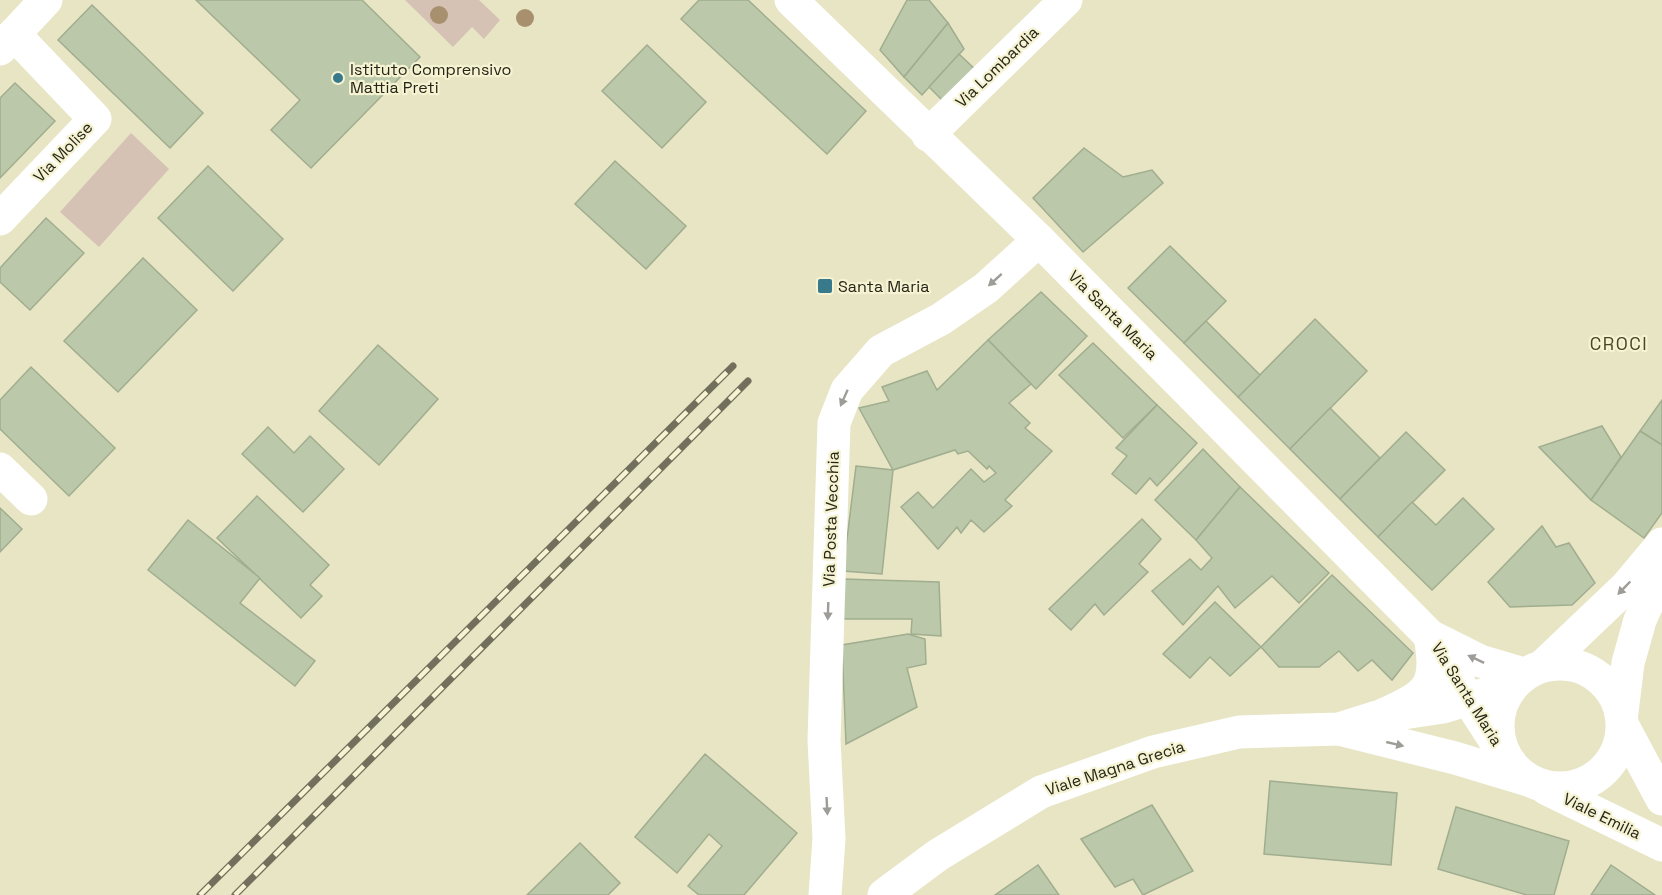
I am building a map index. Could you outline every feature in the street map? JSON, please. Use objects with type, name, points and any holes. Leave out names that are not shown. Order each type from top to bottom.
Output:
[{"type":"street","name":"Via Molise","points":[[0,219],[95,119],[7,42],[46,0]]},
{"type":"street","name":"Via Santa Maria","points":[[791,0],[1038,240],[1430,636],[1503,753]]},
{"type":"street","name":"Via Lombardia","points":[[928,135],[1066,0]]},
{"type":"street","name":"Via Posta Vecchia","points":[[825,895],[829,839],[824,740],[834,423],[847,390],[881,351],[941,319],[986,288],[1038,240]]},
{"type":"street","points":[[0,469],[31,499]]},
{"type":"street","points":[[1662,544],[1626,587],[1526,675],[1501,706],[1497,730],[1503,753],[1514,769],[1536,784],[1562,789],[1581,785],[1599,776],[1612,762],[1620,745],[1628,663],[1640,620],[1662,571]]},
{"type":"street","name":"Via Santa Maria","points":[[1430,636],[1480,661],[1526,675]]},
{"type":"street","points":[[1377,717],[1416,700],[1427,689],[1434,657],[1430,636]]},
{"type":"street","points":[[1526,675],[1569,664],[1593,672],[1611,689],[1622,719],[1662,799]]},
{"type":"street","name":"Viale Magna Grecia","points":[[1339,729],[1377,717],[1443,707],[1469,700],[1526,675]]},
{"type":"street","name":"Viale Magna Grecia","points":[[884,895],[938,855],[1041,792],[1153,752],[1239,732],[1339,729],[1455,758],[1536,784]]},
{"type":"street","name":"Viale Emilia","points":[[1536,784],[1662,845]]},
{"type":"shaded area","points":[[405,0],[479,0],[500,20],[484,39],[472,27],[453,47]]},
{"type":"shaded area","points":[[131,133],[169,169],[99,247],[60,212]]},
{"type":"building","name":"Istituto Comprensivo Mattia Preti","points":[[196,0],[362,0],[420,57],[311,168],[271,130],[300,100]]},
{"type":"building","points":[[699,0],[748,0],[866,111],[827,154],[681,19]]},
{"type":"building","points":[[907,0],[929,0],[948,23],[904,77],[880,50]]},
{"type":"building","points":[[92,5],[203,113],[170,148],[58,40]]},
{"type":"building","points":[[948,23],[964,49],[922,95],[904,77]]},
{"type":"building","points":[[647,45],[706,102],[662,148],[602,91]]},
{"type":"building","points":[[959,54],[980,74],[945,103],[929,87]]},
{"type":"building","points":[[15,83],[55,121],[0,178],[0,98]]},
{"type":"building","points":[[1084,148],[1123,177],[1152,170],[1163,183],[1083,252],[1033,198]]},
{"type":"building","points":[[615,161],[686,226],[646,269],[575,204]]},
{"type":"building","points":[[208,166],[283,239],[233,291],[158,218]]},
{"type":"building","points":[[46,218],[84,253],[30,310],[0,282],[0,268]]},
{"type":"building","points":[[1170,246],[1226,301],[1184,343],[1128,288]]},
{"type":"building","points":[[143,258],[197,310],[118,392],[64,341]]},
{"type":"building","points":[[1041,292],[1087,336],[1036,389],[988,340]]},
{"type":"building","points":[[1315,319],[1367,371],[1290,449],[1238,397]]},
{"type":"building","points":[[1206,321],[1260,375],[1238,397],[1184,343]]},
{"type":"building","points":[[988,340],[1031,384],[1009,403],[1030,423],[1025,428],[1052,451],[1005,500],[1012,506],[984,532],[971,520],[961,533],[957,527],[938,549],[901,507],[918,492],[933,508],[971,469],[984,482],[996,473],[989,466],[987,469],[968,451],[958,454],[955,450],[893,470],[859,408],[889,401],[882,387],[927,371],[937,390]]},
{"type":"building","points":[[1093,343],[1157,405],[1123,438],[1059,375]]},
{"type":"building","points":[[378,345],[438,399],[379,465],[319,411]]},
{"type":"building","points":[[31,367],[115,448],[69,496],[0,429],[0,400]]},
{"type":"building","points":[[1662,400],[1662,445],[1640,431]]},
{"type":"building","points":[[1157,405],[1197,443],[1157,486],[1150,478],[1136,494],[1112,474],[1127,456],[1116,448]]},
{"type":"building","points":[[1330,408],[1380,458],[1340,499],[1290,449]]},
{"type":"building","points":[[1602,426],[1621,457],[1591,500],[1539,447]]},
{"type":"building","points":[[268,427],[294,453],[310,436],[344,469],[303,512],[242,454]]},
{"type":"building","points":[[1640,431],[1662,445],[1662,513],[1644,538],[1591,500]]},
{"type":"building","points":[[1406,432],[1445,470],[1378,537],[1340,499]]},
{"type":"building","points":[[1203,449],[1240,487],[1196,540],[1155,500]]},
{"type":"building","points":[[856,466],[893,470],[882,574],[843,571]]},
{"type":"building","points":[[1240,487],[1329,573],[1299,603],[1272,576],[1235,608],[1218,586],[1183,625],[1152,591],[1190,559],[1201,570],[1212,558],[1196,540]]},
{"type":"building","points":[[257,496],[329,565],[310,585],[322,596],[301,618],[217,538]]},
{"type":"building","points":[[1463,498],[1494,529],[1432,590],[1378,537],[1412,502],[1436,525]]},
{"type":"building","points":[[0,508],[22,529],[0,552]]},
{"type":"building","points":[[1142,519],[1161,539],[1139,564],[1148,572],[1104,615],[1095,604],[1071,630],[1049,609]]},
{"type":"building","points":[[188,520],[260,578],[240,603],[315,661],[295,686],[148,570]]},
{"type":"building","points":[[1542,526],[1556,547],[1569,543],[1595,583],[1572,605],[1510,607],[1488,582]]},
{"type":"building","points":[[1332,575],[1413,653],[1392,680],[1372,660],[1358,671],[1339,651],[1319,667],[1279,667],[1261,647]]},
{"type":"building","points":[[843,579],[939,582],[941,636],[911,634],[912,619],[839,619]]},
{"type":"building","points":[[1215,602],[1261,647],[1230,676],[1210,657],[1190,678],[1163,654]]},
{"type":"building","points":[[908,634],[925,639],[926,664],[907,668],[917,707],[846,744],[842,645]]},
{"type":"building","points":[[705,754],[797,833],[744,895],[699,895],[688,886],[722,846],[709,834],[677,873],[635,837]]},
{"type":"building","points":[[1270,781],[1397,793],[1391,865],[1264,854]]},
{"type":"building","points":[[1152,805],[1193,871],[1143,895],[1133,879],[1115,887],[1081,839]]},
{"type":"building","points":[[1456,807],[1569,841],[1554,895],[1527,895],[1438,869]]},
{"type":"building","points":[[580,843],[620,883],[608,895],[527,895]]},
{"type":"building","points":[[1038,865],[1059,895],[995,895]]},
{"type":"building","points":[[1611,865],[1655,895],[1591,895]]},
{"type":"railway","points":[[200,895],[733,366]]},
{"type":"railway","points":[[235,895],[748,381]]},
{"type":"place","name":"Istituto Comprensivo Mattia Preti","points":[[338,78]]},
{"type":"place","name":"Santa Maria","points":[[825,286]]},
{"type":"district","name":"CROCI","points":[[1619,343]]}]
